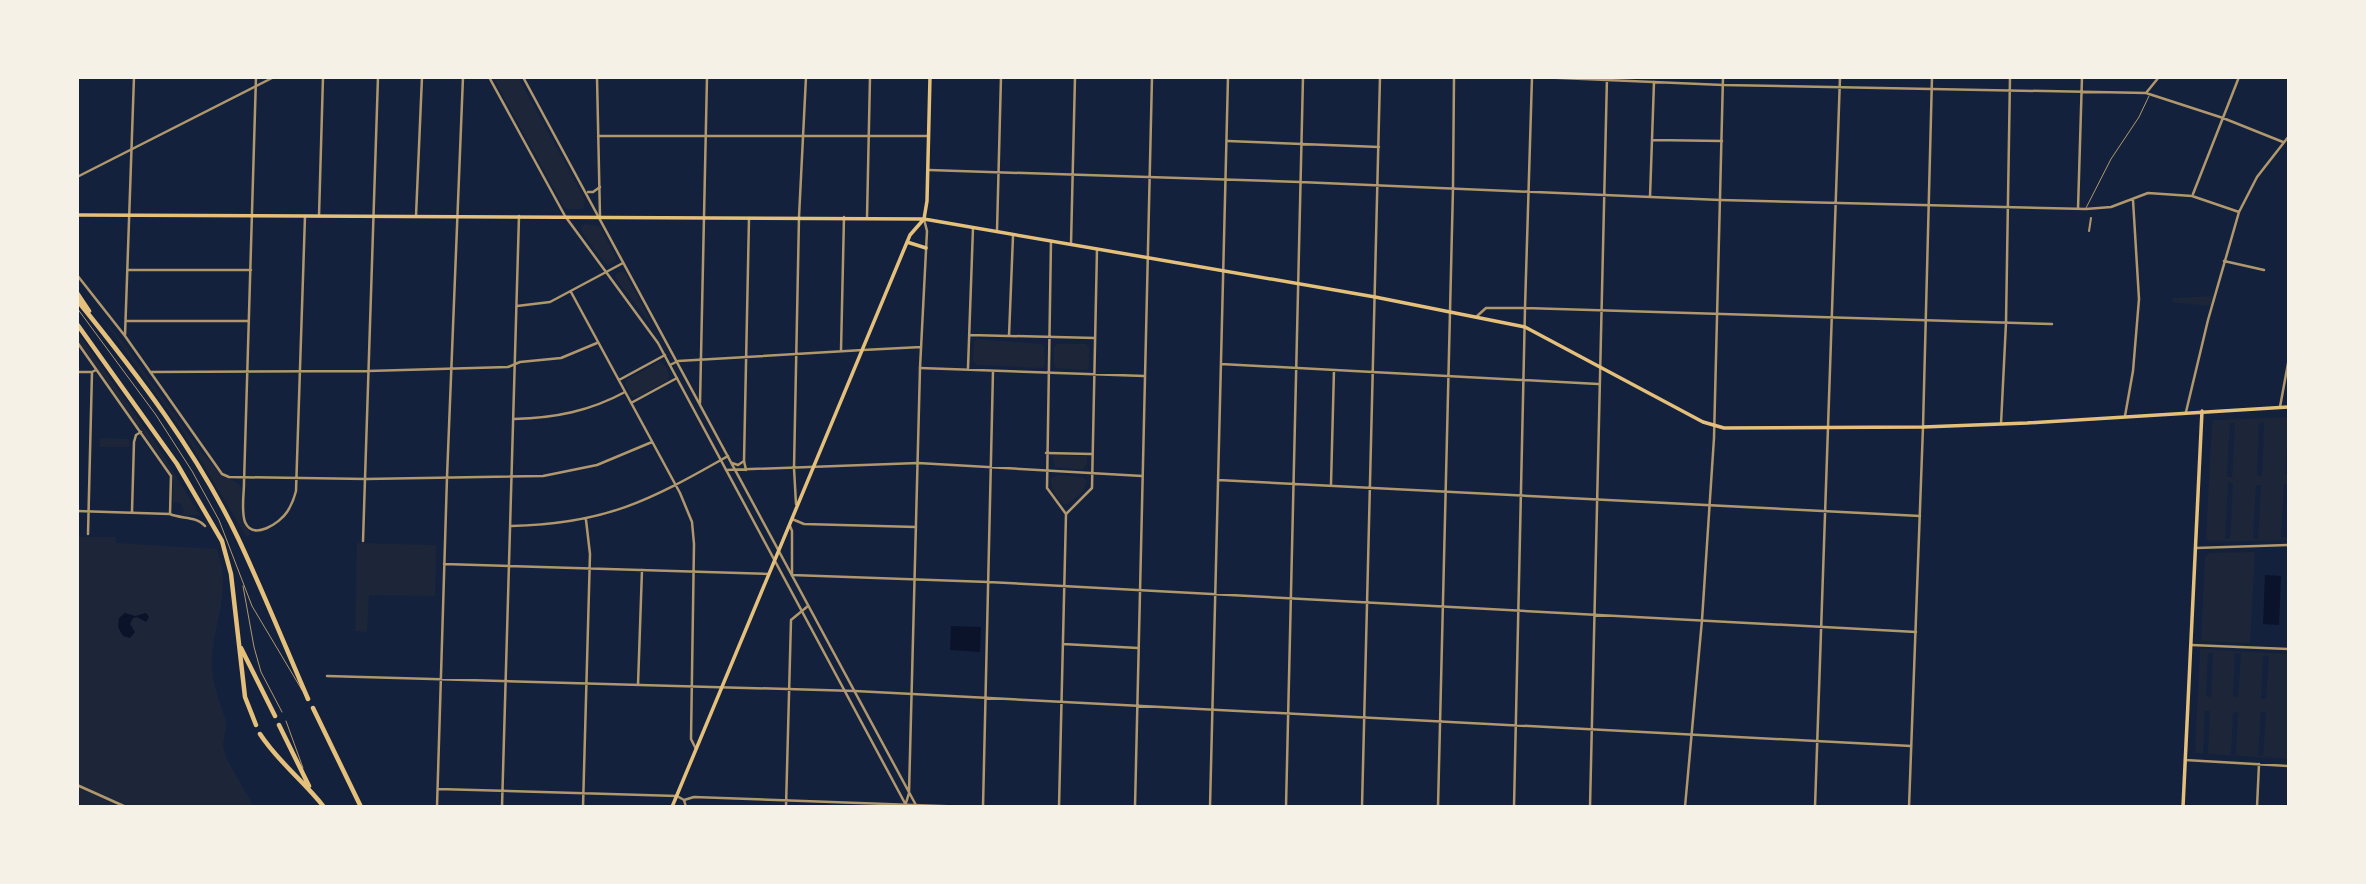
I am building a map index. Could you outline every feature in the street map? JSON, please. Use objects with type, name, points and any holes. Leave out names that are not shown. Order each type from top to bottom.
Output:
[{"type":"highway","points":[[77,293],[105,335]]},
{"type":"highway","points":[[77,300],[152,398],[221,506],[238,538],[308,699]]},
{"type":"highway","points":[[77,324],[147,420],[222,541],[231,573],[245,697],[256,725]]},
{"type":"highway","points":[[239,644],[275,716]]},
{"type":"highway","points":[[313,708],[361,807]]},
{"type":"highway","points":[[279,725],[311,790]]},
{"type":"highway","points":[[260,734],[272,752],[311,790],[324,807]]},
{"type":"main road","points":[[672,807],[907,242],[924,219],[930,77]]},
{"type":"main road","points":[[77,215],[924,219],[1375,297],[1525,327],[1714,426],[1923,427],[2289,407]]},
{"type":"main road","points":[[907,242],[926,248]]},
{"type":"main road","points":[[2183,807],[2202,411]]},
{"type":"street","points":[[125,336],[134,77]]},
{"type":"street","points":[[256,77],[244,518],[249,528],[260,530],[275,524],[288,512],[294,497],[305,216]]},
{"type":"street","points":[[77,177],[274,77]]},
{"type":"street","points":[[319,216],[323,77]]},
{"type":"street","points":[[363,541],[378,77]]},
{"type":"street","points":[[416,216],[422,77]]},
{"type":"street","points":[[437,807],[463,77]]},
{"type":"street","points":[[489,77],[565,216],[650,330],[665,355],[906,806]]},
{"type":"street","points":[[523,77],[916,806]]},
{"type":"street","points":[[597,77],[600,217]]},
{"type":"street","points":[[700,404],[707,77]]},
{"type":"street","points":[[797,508],[794,468],[796,355],[806,77]]},
{"type":"street","points":[[866,218],[870,77]]},
{"type":"street","points":[[996,233],[1001,77]]},
{"type":"street","points":[[1071,244],[1075,77]]},
{"type":"street","points":[[1135,807],[1152,77]]},
{"type":"street","points":[[1210,807],[1228,77]]},
{"type":"street","points":[[1286,807],[1303,77]]},
{"type":"street","points":[[1362,807],[1380,77]]},
{"type":"street","points":[[1438,807],[1454,77]]},
{"type":"street","points":[[1514,807],[1532,77]]},
{"type":"street","points":[[1537,77],[1723,85],[2148,94],[2223,118],[2283,142]]},
{"type":"street","points":[[1683,77],[1683,82]]},
{"type":"street","points":[[1685,807],[1710,506],[1723,77]]},
{"type":"street","points":[[1815,807],[1840,77]]},
{"type":"street","points":[[1909,807],[1932,77]]},
{"type":"street","points":[[2001,424],[2006,323],[2010,77]]},
{"type":"street","points":[[2078,209],[2082,77]]},
{"type":"street","points":[[2148,94],[2159,77]]},
{"type":"street","points":[[2192,196],[2239,77]]},
{"type":"street","points":[[1590,807],[1607,78]]},
{"type":"street","points":[[1650,197],[1654,82]]},
{"type":"street","points":[[598,136],[928,136]]},
{"type":"street","points":[[2186,412],[2239,212],[2257,177],[2289,136]]},
{"type":"street","points":[[1653,140],[1721,141]]},
{"type":"street","points":[[1227,141],[1379,147]]},
{"type":"street","points":[[928,170],[1720,200],[2078,209],[2111,207],[2148,193],[2192,196],[2239,212]]},
{"type":"street","points":[[585,190],[593,192],[600,187]]},
{"type":"street","points":[[2124,416],[2133,371],[2139,299],[2133,199]]},
{"type":"street","points":[[502,807],[519,216]]},
{"type":"street","points":[[841,352],[844,217]]},
{"type":"street","points":[[746,470],[744,461],[749,218]]},
{"type":"street","points":[[2089,231],[2091,218]]},
{"type":"street","points":[[906,806],[909,793],[920,368],[927,231],[924,219]]},
{"type":"street","points":[[968,370],[972,228]]},
{"type":"street","points":[[1009,336],[1013,236]]},
{"type":"street","points":[[1051,241],[1047,488],[1066,514],[1059,807]]},
{"type":"street","points":[[1066,514],[1091,491],[1097,249]]},
{"type":"street","points":[[2224,261],[2264,270]]},
{"type":"street","points":[[517,306],[545,303],[623,263]]},
{"type":"street","points":[[128,270],[251,270]]},
{"type":"street","points":[[77,275],[125,336],[222,474],[229,477],[366,479],[543,475],[578,470],[618,458],[652,442]]},
{"type":"street","points":[[571,292],[676,486],[692,522],[694,572],[690,687],[691,739],[696,749]]},
{"type":"street","points":[[1475,318],[1486,308],[1525,308],[2052,324]]},
{"type":"street","points":[[126,321],[249,321]]},
{"type":"street","points":[[970,335],[1095,338]]},
{"type":"street","points":[[77,342],[94,371],[171,476],[170,514]]},
{"type":"street","points":[[150,372],[451,370],[508,367],[561,358],[598,342]]},
{"type":"street","points":[[670,365],[678,361],[921,347]]},
{"type":"street","points":[[619,380],[665,355]]},
{"type":"street","points":[[2280,407],[2289,358]]},
{"type":"street","points":[[1221,364],[1598,384]]},
{"type":"street","points":[[920,368],[1145,376]]},
{"type":"street","points":[[1331,484],[1334,370]]},
{"type":"street","points":[[77,372],[94,371]]},
{"type":"street","points":[[88,534],[94,371]]},
{"type":"street","points":[[983,807],[993,371]]},
{"type":"street","points":[[631,403],[677,378]]},
{"type":"street","points":[[513,419],[539,419],[570,414],[625,392]]},
{"type":"street","points":[[132,512],[134,442],[136,435],[141,432]]},
{"type":"street","points":[[1046,453],[1092,454]]},
{"type":"street","points":[[510,526],[586,520],[634,506],[728,456]]},
{"type":"street","points":[[732,463],[744,461]]},
{"type":"street","points":[[726,470],[918,463],[1142,476]]},
{"type":"street","points":[[1218,480],[1920,516]]},
{"type":"street","points":[[77,511],[170,514],[199,520],[205,526]]},
{"type":"street","points":[[792,519],[804,524],[916,527]]},
{"type":"street","points":[[583,807],[590,568],[586,520]]},
{"type":"street","points":[[790,526],[792,575]]},
{"type":"street","points":[[2196,548],[2289,545]]},
{"type":"street","points":[[444,564],[769,574]]},
{"type":"street","points":[[638,685],[642,570]]},
{"type":"street","points":[[792,575],[988,582],[1916,632]]},
{"type":"street","points":[[786,807],[791,620],[808,606]]},
{"type":"street","points":[[1063,644],[1138,648]]},
{"type":"street","points":[[2191,645],[2289,649]]},
{"type":"street","points":[[327,676],[855,691],[1912,746]]},
{"type":"street","points":[[2185,760],[2289,766]]},
{"type":"street","points":[[896,768],[903,769],[910,763]]},
{"type":"street","points":[[2257,807],[2259,764]]},
{"type":"street","points":[[77,785],[127,807]]},
{"type":"street","points":[[437,789],[677,796],[684,800],[686,807]]},
{"type":"street","points":[[684,800],[694,797],[969,807]]},
{"type":"lane","points":[[2086,209],[2112,159],[2139,117],[2148,94]]},
{"type":"lane","points":[[77,308],[156,415],[192,471],[219,520],[243,583],[265,630],[308,699]]},
{"type":"lane","points":[[243,583],[261,672],[282,712]]},
{"type":"lane","points":[[286,721],[311,790]]},
{"type":"shaded area","points":[[493,77],[518,77],[585,200],[583,209],[564,207]]},
{"type":"shaded area","points":[[581,226],[599,226],[616,257],[615,262],[608,265],[604,262],[582,232]]},
{"type":"shaded area","points":[[622,271],[670,358],[652,326],[615,277]]},
{"type":"shaded area","points":[[2215,296],[2212,306],[2172,302],[2173,298]]},
{"type":"shaded area","points":[[100,316],[123,342],[198,448],[222,475],[241,487],[243,520],[251,535],[246,536],[183,431]]},
{"type":"shaded area","points":[[77,332],[154,441],[200,515],[182,515],[184,510],[179,502],[173,503],[173,475],[77,339]]},
{"type":"shaded area","points":[[977,339],[1042,344],[1045,365],[1043,368],[977,365],[973,361],[974,342]]},
{"type":"shaded area","points":[[1057,344],[1086,344],[1089,347],[1089,367],[1086,370],[1056,368],[1054,347]]},
{"type":"shaded area","points":[[659,362],[667,369],[668,380],[638,397],[631,396],[625,385],[626,380]]},
{"type":"shaded area","points":[[2289,417],[2285,474],[2289,475],[2289,484],[2284,484],[2281,537],[2287,538],[2289,490],[2289,540],[2209,542],[2206,538],[2214,420]],"holes":[[[2264,422],[2262,476],[2257,476],[2259,423]],[[2230,423],[2235,423],[2232,477],[2227,477]],[[2228,482],[2233,483],[2230,539],[2225,539]],[[2256,485],[2261,485],[2258,539],[2253,538]]]},
{"type":"shaded area","points":[[100,438],[129,439],[129,447],[100,447]]},
{"type":"shaded area","points":[[1052,455],[1087,456],[1087,464],[1082,470],[1055,467]]},
{"type":"shaded area","points":[[1058,475],[1082,477],[1087,481],[1083,492],[1066,505],[1053,490],[1051,478]]},
{"type":"shaded area","points":[[77,537],[115,537],[116,543],[217,549],[223,592],[213,646],[213,675],[226,722],[224,750],[254,807],[77,807]]},
{"type":"shaded area","points":[[357,543],[436,545],[435,596],[369,595],[367,632],[355,631]]},
{"type":"shaded area","points":[[2255,552],[2250,643],[2201,641],[2205,557],[2209,553]]},
{"type":"shaded area","points":[[2265,575],[2281,576],[2279,625],[2263,624]]},
{"type":"shaded area","points":[[125,613],[135,616],[146,613],[149,617],[146,622],[137,617],[133,618],[130,624],[135,632],[130,638],[123,636],[118,627],[119,618]]},
{"type":"shaded area","points":[[951,626],[981,627],[980,652],[950,650]]},
{"type":"shaded area","points":[[2200,649],[2289,654],[2289,759],[2236,756],[2238,712],[2233,713],[2231,755],[2208,754],[2210,711],[2205,711],[2203,753],[2207,754],[2195,753]],"holes":[[[2208,653],[2213,653],[2211,697],[2206,696]],[[2235,653],[2241,654],[2238,697],[2233,696]],[[2263,656],[2269,656],[2266,699],[2261,699]],[[2261,712],[2266,713],[2263,756],[2258,756]]]}]
